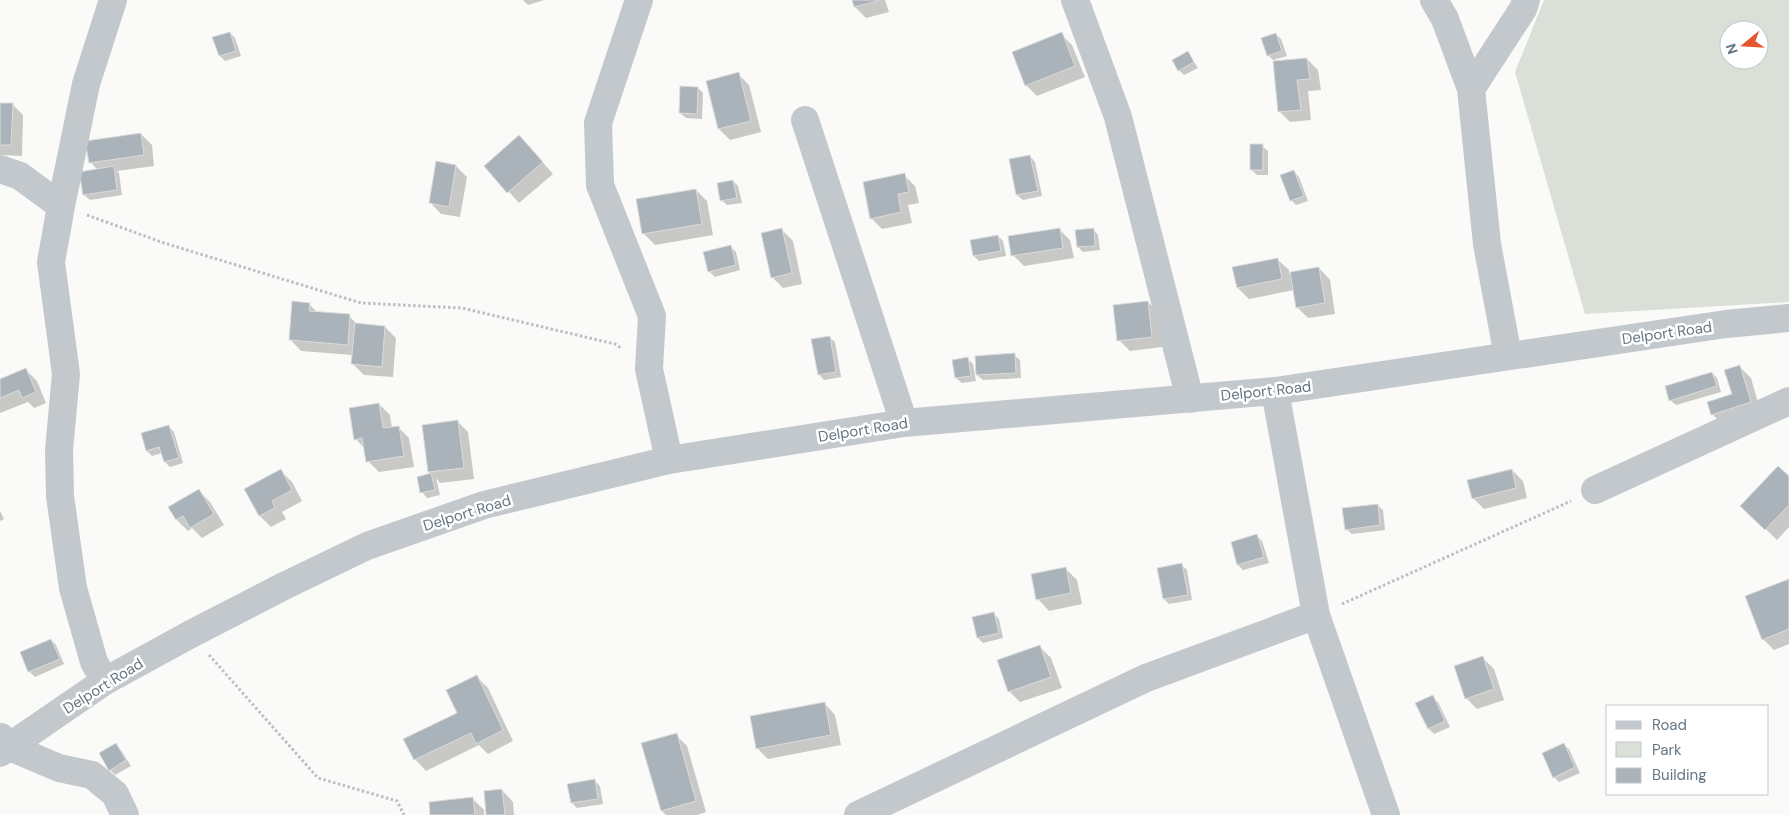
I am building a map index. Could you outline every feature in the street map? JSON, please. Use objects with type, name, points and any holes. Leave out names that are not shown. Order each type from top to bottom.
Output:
[{"type":"street","points":[[105,681],[94,662],[73,588],[60,496],[59,450],[66,374],[51,262],[86,84],[113,0]]},
{"type":"street","points":[[639,0],[598,123],[600,185],[652,316],[649,369],[669,460]]},
{"type":"street","points":[[1075,0],[1118,117],[1190,399]]},
{"type":"street","points":[[1434,0],[1445,19],[1472,89],[1487,244],[1508,356]]},
{"type":"street","points":[[1472,89],[1523,9],[1526,0]]},
{"type":"street","points":[[805,120],[904,423]]},
{"type":"street","points":[[0,169],[20,176],[61,206]]},
{"type":"street","name":"Delport Road","points":[[3,745],[105,681],[191,634],[368,546],[484,505],[669,460],[904,423],[1275,391],[1726,324],[1789,318]]},
{"type":"street","points":[[1275,391],[1316,615],[1386,815]]},
{"type":"street","points":[[1595,490],[1789,400]]},
{"type":"street","points":[[858,815],[1146,678],[1316,615]]},
{"type":"street","points":[[3,745],[59,768],[92,775],[115,794],[125,815]]},
{"type":"path","points":[[61,206],[164,243],[361,303],[462,308],[615,344],[649,369]]},
{"type":"path","points":[[1316,615],[1595,490]]},
{"type":"path","points":[[191,634],[318,778],[397,801],[404,815]]},
{"type":"green space","points":[[1544,0],[1789,0],[1789,302],[1585,314],[1515,72]]},
{"type":"building","points":[[852,0],[878,0],[878,1],[854,7]]},
{"type":"building","points":[[230,32],[236,51],[219,56],[212,37]]},
{"type":"building","points":[[1062,32],[1075,66],[1025,86],[1012,52]]},
{"type":"building","points":[[1276,33],[1282,51],[1267,56],[1261,38]]},
{"type":"building","points":[[1188,51],[1194,62],[1178,71],[1172,60]]},
{"type":"building","points":[[1307,58],[1310,79],[1297,80],[1301,110],[1278,112],[1273,61]]},
{"type":"building","points":[[739,72],[751,121],[718,129],[706,81]]},
{"type":"building","points":[[680,86],[698,87],[697,114],[679,113]]},
{"type":"building","points":[[0,103],[13,103],[11,145],[0,145]]},
{"type":"building","points":[[141,133],[144,155],[89,163],[85,141]]},
{"type":"building","points":[[519,135],[543,162],[507,193],[484,166]]},
{"type":"building","points":[[1250,144],[1263,144],[1263,170],[1250,170]]},
{"type":"building","points":[[1030,155],[1038,191],[1016,195],[1009,159]]},
{"type":"building","points":[[436,161],[456,165],[449,207],[429,203]]},
{"type":"building","points":[[114,166],[117,190],[83,195],[79,172]]},
{"type":"building","points":[[1294,170],[1304,196],[1290,201],[1280,175]]},
{"type":"building","points":[[905,173],[909,192],[898,194],[901,212],[870,219],[863,182]]},
{"type":"building","points":[[733,180],[737,198],[720,201],[717,183]]},
{"type":"building","points":[[696,189],[702,224],[642,234],[636,199]]},
{"type":"building","points":[[782,228],[792,273],[771,278],[761,233]]},
{"type":"building","points":[[1060,228],[1063,248],[1011,256],[1008,236]]},
{"type":"building","points":[[1094,228],[1095,246],[1077,247],[1075,230]]},
{"type":"building","points":[[998,235],[1001,251],[973,256],[970,240]]},
{"type":"building","points":[[731,245],[736,265],[708,272],[703,252]]},
{"type":"building","points":[[1278,258],[1282,279],[1237,288],[1232,267]]},
{"type":"building","points":[[1319,267],[1325,303],[1296,308],[1290,272]]},
{"type":"building","points":[[292,301],[310,303],[309,311],[350,314],[348,345],[289,340]]},
{"type":"building","points":[[1148,301],[1152,337],[1117,341],[1113,305]]},
{"type":"building","points":[[355,323],[385,326],[382,367],[351,364]]},
{"type":"building","points":[[830,336],[836,372],[818,375],[811,339]]},
{"type":"building","points":[[1015,353],[1016,373],[976,375],[975,356]]},
{"type":"building","points":[[968,357],[971,376],[955,378],[952,360]]},
{"type":"building","points":[[1740,365],[1751,402],[1711,415],[1707,402],[1732,394],[1724,370]]},
{"type":"building","points":[[26,368],[36,392],[22,398],[19,390],[0,398],[0,379]]},
{"type":"building","points":[[1712,372],[1717,386],[1669,401],[1665,386]]},
{"type":"building","points":[[379,403],[383,428],[399,426],[404,456],[366,462],[362,438],[354,440],[349,408]]},
{"type":"building","points":[[458,420],[464,468],[428,472],[422,425]]},
{"type":"building","points":[[169,425],[179,458],[164,462],[159,447],[146,451],[141,433]]},
{"type":"building","points":[[1778,466],[1789,476],[1789,505],[1765,530],[1740,506]]},
{"type":"building","points":[[281,469],[292,490],[272,501],[275,508],[259,516],[244,489]]},
{"type":"building","points":[[1512,469],[1516,488],[1472,499],[1467,480]]},
{"type":"building","points":[[431,473],[435,490],[420,493],[417,477]]},
{"type":"building","points":[[199,489],[214,514],[190,528],[183,516],[176,520],[168,507]]},
{"type":"building","points":[[1378,504],[1380,525],[1345,530],[1342,508]]},
{"type":"building","points":[[1257,534],[1264,557],[1237,565],[1231,542]]},
{"type":"building","points":[[1182,563],[1188,595],[1163,599],[1157,568]]},
{"type":"building","points":[[1066,567],[1071,593],[1036,600],[1031,574]]},
{"type":"building","points":[[1789,579],[1789,629],[1762,640],[1745,596]]},
{"type":"building","points":[[994,612],[999,633],[977,638],[972,617]]},
{"type":"building","points":[[51,639],[60,659],[28,672],[20,652]]},
{"type":"building","points":[[1040,645],[1051,677],[1008,692],[997,660]]},
{"type":"building","points":[[1483,656],[1494,689],[1465,699],[1454,666]]},
{"type":"building","points":[[477,675],[503,730],[476,744],[471,733],[414,760],[403,739],[457,713],[446,690]]},
{"type":"building","points":[[1433,695],[1445,721],[1428,729],[1415,703]]},
{"type":"building","points":[[825,702],[831,735],[756,749],[750,716]]},
{"type":"building","points":[[677,733],[696,801],[661,811],[641,743]]},
{"type":"building","points":[[116,743],[126,760],[109,771],[99,753]]},
{"type":"building","points":[[1564,743],[1575,767],[1553,778],[1542,753]]},
{"type":"building","points":[[595,779],[598,799],[571,803],[567,784]]},
{"type":"building","points":[[502,789],[505,815],[486,815],[484,791]]},
{"type":"building","points":[[473,797],[475,815],[430,815],[429,802]]}]
